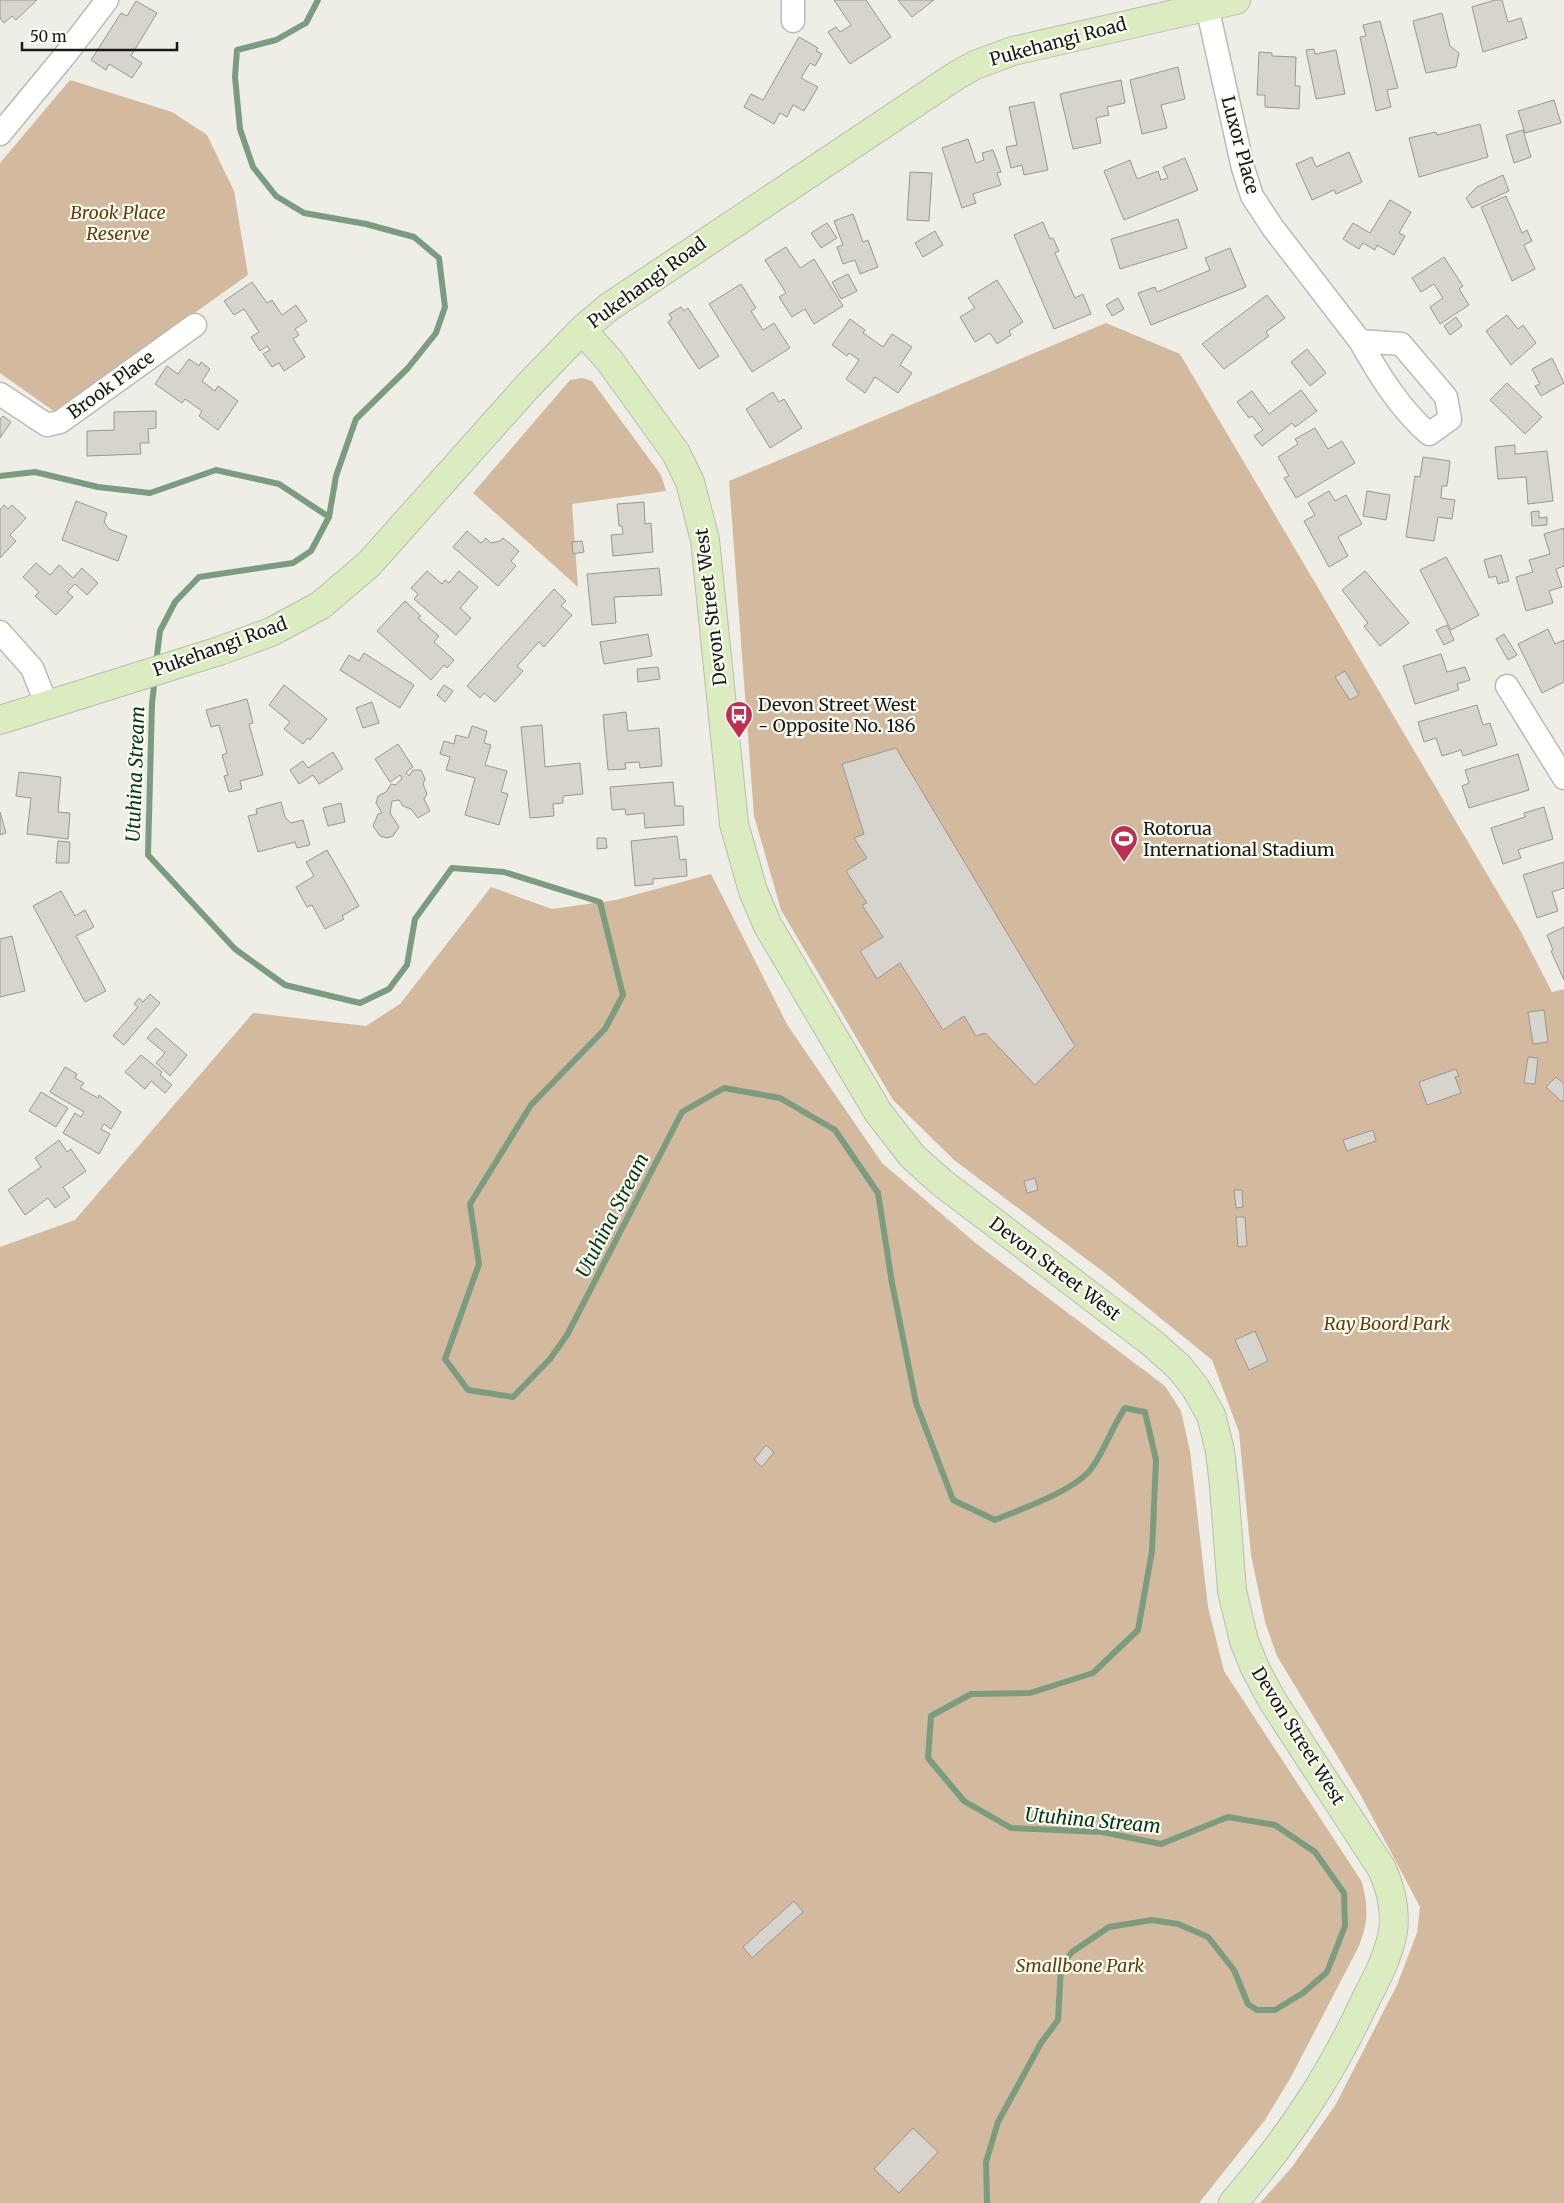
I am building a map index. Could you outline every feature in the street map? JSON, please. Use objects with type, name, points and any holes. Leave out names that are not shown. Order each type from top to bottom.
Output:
[{"type":"main road","name":"Pukehangi Road","points":[[0,720],[200,657],[271,632],[314,609],[344,587],[369,564],[526,388],[582,330],[635,288],[954,77],[975,65],[1004,54],[1046,42],[1236,0]]},
{"type":"main road","name":"Devon Street West","points":[[582,330],[609,360],[676,453],[690,482],[705,540],[734,824],[753,891],[768,926],[878,1112],[912,1156],[948,1187],[1151,1342],[1179,1367],[1195,1387],[1211,1415],[1220,1451],[1232,1591],[1244,1641],[1255,1668],[1272,1700],[1382,1869],[1390,1886],[1394,1911],[1393,1932],[1380,1971],[1358,2016],[1330,2071],[1294,2128],[1233,2203]]},
{"type":"street","points":[[0,134],[66,54],[107,0]]},
{"type":"street","name":"Luxor Place","points":[[1207,6],[1242,168],[1252,196],[1273,228],[1360,341]]},
{"type":"street","name":"Brook Place","points":[[0,394],[46,425],[60,422],[194,325]]},
{"type":"street","points":[[0,632],[32,668],[47,705]]},
{"type":"street","points":[[1507,686],[1564,778]]},
{"type":"green space","name":"Brook Place Reserve","points":[[70,80],[172,112],[207,135],[234,191],[248,275],[55,412],[0,373],[0,163]]},
{"type":"green space","name":"Rotorua International Stadium","points":[[1106,323],[1180,354],[1520,930],[1552,992],[1564,989],[1564,2203],[1260,2203],[1292,2167],[1336,2104],[1397,1985],[1417,1933],[1420,1907],[1360,1794],[1277,1656],[1265,1622],[1251,1555],[1239,1432],[1212,1360],[1105,1273],[954,1160],[893,1100],[781,910],[754,816],[729,481]]},
{"type":"green space","points":[[582,378],[592,381],[661,475],[666,491],[572,504],[578,587],[473,493],[570,380]]},
{"type":"green space","name":"Smallbone Park","points":[[711,874],[788,1026],[882,1163],[978,1245],[1165,1386],[1181,1411],[1190,1451],[1208,1607],[1224,1671],[1362,1882],[1365,1900],[1366,1921],[1359,1946],[1291,2077],[1265,2120],[1199,2203],[0,2203],[0,1247],[75,1220],[253,1013],[366,1026],[400,1004],[491,887],[552,909],[616,900]]},
{"type":"building","points":[[0,0],[37,0],[16,20],[12,16],[4,23],[0,18]]},
{"type":"building","points":[[834,0],[866,0],[891,37],[850,64],[828,32],[836,27],[840,32],[851,25]]},
{"type":"building","points":[[898,0],[934,0],[912,17]]},
{"type":"building","points":[[1495,0],[1502,0],[1508,22],[1521,18],[1527,38],[1483,52],[1472,7]]},
{"type":"building","points":[[136,1],[157,13],[131,56],[142,63],[132,78],[109,64],[106,70],[91,60],[121,13],[127,16]]},
{"type":"building","points":[[1442,13],[1450,46],[1459,53],[1456,67],[1426,73],[1413,21]]},
{"type":"building","points":[[1380,21],[1398,88],[1387,90],[1391,107],[1376,111],[1360,37],[1366,36],[1363,25]]},
{"type":"building","points":[[799,37],[818,48],[816,51],[822,54],[815,66],[810,63],[801,78],[818,87],[804,111],[793,105],[787,117],[780,113],[774,124],[744,107],[751,94],[763,100]]},
{"type":"building","points":[[1314,49],[1315,54],[1336,50],[1345,94],[1316,99],[1306,50]]},
{"type":"building","points":[[1259,52],[1272,53],[1272,56],[1296,57],[1295,86],[1300,86],[1299,109],[1265,107],[1265,95],[1257,95]]},
{"type":"building","points":[[1178,67],[1185,99],[1161,105],[1167,128],[1142,134],[1130,80]]},
{"type":"building","points":[[1121,80],[1125,103],[1107,107],[1109,115],[1096,118],[1101,143],[1073,149],[1060,94]]},
{"type":"building","points":[[1554,100],[1561,123],[1525,133],[1518,111]]},
{"type":"building","points":[[1034,102],[1048,170],[1024,175],[1022,165],[1011,168],[1006,147],[1017,145],[1009,107]]},
{"type":"building","points":[[1480,124],[1488,157],[1419,177],[1409,138],[1436,132],[1437,135]]},
{"type":"building","points":[[1523,130],[1531,157],[1514,163],[1506,135]]},
{"type":"building","points":[[968,139],[976,163],[984,160],[982,153],[993,150],[1001,172],[997,173],[1001,185],[973,194],[976,203],[962,208],[942,148]]},
{"type":"building","points":[[1349,152],[1362,182],[1336,194],[1334,190],[1312,200],[1296,164],[1312,157],[1316,167]]},
{"type":"building","points":[[1185,158],[1198,190],[1124,220],[1104,171],[1130,160],[1137,179],[1158,171],[1161,180],[1168,178],[1163,167]]},
{"type":"building","points":[[910,172],[932,173],[929,221],[907,220]]},
{"type":"building","points":[[1503,175],[1509,191],[1472,208],[1466,198],[1477,187]]},
{"type":"building","points":[[1506,196],[1522,233],[1527,230],[1532,241],[1524,245],[1535,269],[1512,281],[1481,207]]},
{"type":"building","points":[[1390,200],[1411,212],[1399,233],[1405,236],[1394,255],[1377,245],[1375,250],[1363,243],[1359,249],[1343,239],[1353,223],[1370,233]]},
{"type":"building","points":[[853,214],[863,242],[868,240],[878,267],[860,274],[855,260],[843,264],[837,247],[843,245],[834,221]]},
{"type":"building","points":[[1178,219],[1187,248],[1120,269],[1111,239]]},
{"type":"building","points":[[1043,222],[1050,239],[1053,238],[1059,251],[1055,253],[1075,298],[1083,294],[1091,314],[1054,329],[1014,235]]},
{"type":"building","points":[[827,223],[837,238],[821,248],[811,233]]},
{"type":"building","points":[[935,231],[943,245],[923,257],[915,243]]},
{"type":"building","points":[[786,247],[800,268],[814,259],[843,306],[814,324],[805,309],[792,317],[779,297],[786,293],[765,260]]},
{"type":"building","points":[[1230,248],[1246,287],[1151,325],[1138,293],[1155,287],[1157,292],[1210,270],[1205,258]]},
{"type":"building","points":[[1444,257],[1463,286],[1459,289],[1469,305],[1440,324],[1430,307],[1443,298],[1434,284],[1421,292],[1412,278]]},
{"type":"building","points":[[848,274],[857,291],[841,299],[832,282]]},
{"type":"building","points":[[997,280],[1023,322],[1009,331],[1011,335],[997,344],[990,333],[975,342],[960,317],[975,308],[968,298]]},
{"type":"building","points":[[252,282],[267,303],[272,300],[282,315],[296,305],[307,321],[295,329],[299,335],[293,339],[305,357],[284,371],[279,363],[272,367],[263,354],[270,350],[267,346],[260,351],[251,337],[259,332],[244,309],[234,315],[224,301]]},
{"type":"building","points":[[741,284],[756,308],[751,311],[763,330],[774,323],[790,348],[752,372],[709,304]]},
{"type":"building","points":[[1267,295],[1285,318],[1266,332],[1269,336],[1224,369],[1202,344]]},
{"type":"building","points":[[1118,298],[1124,309],[1112,316],[1106,305]]},
{"type":"building","points":[[681,307],[684,311],[688,308],[719,356],[699,369],[668,322],[672,319],[669,314]]},
{"type":"building","points":[[1507,315],[1518,329],[1523,325],[1536,343],[1511,365],[1486,331]]},
{"type":"building","points":[[1456,317],[1462,326],[1450,335],[1444,326]]},
{"type":"building","points":[[850,319],[865,330],[863,333],[883,347],[892,334],[912,347],[900,365],[912,373],[898,393],[875,377],[865,393],[846,379],[859,360],[849,353],[847,356],[832,345]]},
{"type":"building","points":[[1307,349],[1326,373],[1310,386],[1291,362]]},
{"type":"building","points":[[1552,358],[1564,383],[1541,396],[1535,386],[1540,384],[1532,369]]},
{"type":"building","points":[[189,359],[199,366],[201,362],[210,369],[202,381],[215,391],[218,386],[238,401],[218,430],[199,416],[202,411],[185,399],[182,403],[155,384],[167,366],[178,374]]},
{"type":"building","points":[[1507,383],[1542,417],[1525,434],[1490,400]]},
{"type":"building","points":[[1301,390],[1317,411],[1295,427],[1292,423],[1262,446],[1254,436],[1263,430],[1252,416],[1249,418],[1237,402],[1252,391],[1269,414]]},
{"type":"building","points":[[773,392],[779,402],[784,399],[802,428],[770,448],[746,409]]},
{"type":"building","points":[[156,411],[156,428],[148,429],[149,443],[140,443],[141,454],[87,456],[87,431],[114,430],[114,412]]},
{"type":"building","points":[[3,416],[11,422],[0,438],[0,419]]},
{"type":"building","points":[[1315,428],[1328,449],[1342,441],[1355,463],[1296,498],[1284,478],[1289,476],[1278,457],[1298,444],[1295,439]]},
{"type":"building","points":[[1515,445],[1515,454],[1547,451],[1553,501],[1528,504],[1526,477],[1498,479],[1495,447]]},
{"type":"building","points":[[1423,457],[1450,461],[1447,486],[1442,486],[1441,498],[1455,500],[1452,519],[1438,517],[1434,541],[1406,537],[1415,476],[1420,477]]},
{"type":"building","points":[[1329,491],[1335,501],[1346,495],[1362,524],[1338,537],[1348,556],[1329,567],[1304,521],[1315,515],[1308,503]]},
{"type":"building","points":[[1367,491],[1390,495],[1386,520],[1363,516]]},
{"type":"building","points":[[76,501],[107,513],[104,522],[109,529],[127,536],[118,561],[62,540]]},
{"type":"building","points":[[644,502],[645,524],[651,523],[653,552],[613,556],[611,535],[623,534],[622,526],[619,526],[617,504]]},
{"type":"building","points":[[4,505],[8,509],[12,505],[26,518],[10,535],[16,541],[0,558],[0,510]]},
{"type":"building","points":[[1539,511],[1539,518],[1547,517],[1547,525],[1532,526],[1531,512]]},
{"type":"building","points":[[1564,528],[1564,566],[1556,569],[1562,587],[1549,591],[1553,603],[1526,611],[1516,577],[1533,572],[1529,560],[1550,554],[1544,534]]},
{"type":"building","points":[[467,531],[481,543],[486,538],[491,543],[500,541],[503,538],[519,551],[511,561],[516,566],[498,586],[453,547]]},
{"type":"building","points":[[582,541],[584,552],[573,554],[572,542]]},
{"type":"building","points":[[1501,555],[1509,581],[1498,584],[1496,576],[1489,578],[1484,560]]},
{"type":"building","points":[[1446,557],[1479,615],[1451,630],[1420,570]]},
{"type":"building","points":[[36,563],[50,575],[59,565],[73,578],[82,568],[98,583],[87,595],[75,584],[67,592],[73,597],[56,615],[35,596],[39,592],[23,577]]},
{"type":"building","points":[[659,568],[662,595],[614,597],[616,623],[592,625],[587,574]]},
{"type":"building","points":[[427,571],[442,584],[445,580],[449,583],[459,571],[478,587],[460,608],[471,618],[456,635],[414,599],[418,594],[411,588]]},
{"type":"building","points":[[1365,571],[1409,623],[1380,646],[1364,626],[1368,623],[1342,590]]},
{"type":"building","points":[[554,589],[566,601],[561,606],[572,615],[544,647],[539,642],[517,666],[523,671],[495,702],[484,693],[480,698],[467,686]]},
{"type":"building","points":[[405,601],[421,616],[418,618],[439,636],[434,642],[454,660],[447,668],[444,665],[431,680],[377,631]]},
{"type":"building","points":[[1447,625],[1454,640],[1444,645],[1436,630]]},
{"type":"building","points":[[1548,629],[1555,644],[1564,640],[1564,682],[1542,693],[1518,644]]},
{"type":"building","points":[[648,634],[652,656],[604,664],[600,642]]},
{"type":"building","points":[[1504,634],[1517,655],[1508,660],[1496,639]]},
{"type":"building","points":[[364,653],[414,685],[400,708],[340,670],[349,655],[359,661]]},
{"type":"building","points":[[1441,654],[1447,672],[1465,667],[1470,680],[1457,684],[1459,690],[1415,704],[1403,666]]},
{"type":"building","points":[[658,667],[660,679],[638,682],[637,669]]},
{"type":"building","points":[[1345,671],[1359,695],[1350,700],[1335,677]]},
{"type":"building","points":[[284,685],[327,719],[310,740],[308,738],[303,744],[284,729],[290,722],[269,705]]},
{"type":"building","points":[[444,685],[453,691],[445,702],[437,695]]},
{"type":"building","points":[[247,699],[253,723],[249,724],[263,775],[240,781],[242,789],[229,792],[224,776],[228,775],[222,755],[227,753],[219,725],[211,727],[206,710]]},
{"type":"building","points":[[372,702],[379,723],[363,728],[356,708]]},
{"type":"building","points":[[1477,705],[1483,725],[1490,723],[1497,745],[1463,756],[1461,750],[1442,756],[1436,738],[1424,742],[1418,722]]},
{"type":"building","points":[[626,712],[628,731],[659,728],[662,766],[640,768],[639,762],[625,763],[626,769],[608,770],[603,715]]},
{"type":"building","points":[[542,725],[545,767],[580,763],[583,794],[563,796],[563,803],[553,804],[554,816],[530,818],[521,727]]},
{"type":"building","points":[[472,726],[487,731],[484,743],[491,745],[485,765],[507,771],[501,792],[508,794],[499,825],[465,815],[475,778],[446,770],[450,757],[440,754],[444,741],[454,744],[456,735],[468,738]]},
{"type":"building","points":[[398,744],[413,767],[406,772],[409,776],[413,770],[421,770],[425,779],[423,784],[427,794],[424,799],[430,811],[418,818],[411,809],[403,806],[399,800],[392,801],[390,813],[399,827],[393,836],[387,838],[380,836],[373,826],[378,814],[382,813],[376,803],[378,796],[386,792],[391,784],[396,785],[402,778],[400,775],[390,782],[375,759]]},
{"type":"building","points":[[896,748],[1075,1046],[1035,1085],[985,1033],[976,1036],[964,1016],[943,1030],[900,963],[877,979],[860,951],[883,937],[862,905],[867,903],[846,871],[867,858],[854,838],[864,834],[842,764]]},
{"type":"building","points":[[333,752],[343,769],[319,784],[313,775],[299,784],[290,770],[303,761],[308,768]]},
{"type":"building","points":[[1518,754],[1529,790],[1469,808],[1462,786],[1469,783],[1465,770]]},
{"type":"building","points":[[19,772],[61,777],[58,812],[70,813],[68,839],[27,834],[31,798],[16,796]]},
{"type":"building","points":[[673,782],[675,806],[683,806],[684,825],[645,828],[644,813],[626,815],[625,809],[612,810],[610,787]]},
{"type":"building","points":[[281,802],[285,817],[291,823],[303,820],[310,845],[297,848],[295,842],[258,852],[248,816],[257,814],[256,809]]},
{"type":"building","points":[[341,803],[345,822],[328,826],[323,808]]},
{"type":"building","points":[[1544,807],[1553,839],[1518,850],[1521,858],[1503,864],[1491,828],[1525,817],[1524,813]]},
{"type":"building","points":[[0,812],[6,833],[0,835]]},
{"type":"building","points":[[677,836],[680,860],[686,859],[687,876],[653,879],[653,884],[635,886],[631,841]]},
{"type":"building","points":[[597,838],[606,838],[607,848],[597,849]]},
{"type":"building","points":[[58,841],[70,842],[69,863],[56,863]]},
{"type":"building","points":[[327,850],[359,906],[342,916],[344,919],[325,929],[312,905],[307,907],[296,887],[314,876],[306,862]]},
{"type":"building","points":[[1564,862],[1564,888],[1552,892],[1558,911],[1537,918],[1523,875]]},
{"type":"building","points":[[61,891],[75,916],[85,910],[94,927],[76,936],[106,991],[85,1002],[33,906]]},
{"type":"building","points":[[1564,927],[1564,980],[1551,951],[1553,950],[1547,935]]},
{"type":"building","points":[[12,936],[25,991],[0,997],[0,939]]},
{"type":"building","points":[[150,994],[160,1003],[124,1045],[113,1036],[138,1007],[134,1004],[139,998],[143,1002]]},
{"type":"building","points":[[1544,1010],[1548,1042],[1533,1044],[1528,1012]]},
{"type":"building","points":[[156,1028],[187,1055],[170,1076],[156,1063],[165,1053],[147,1038]]},
{"type":"building","points":[[141,1055],[162,1072],[160,1075],[172,1085],[165,1093],[151,1081],[145,1089],[125,1072]]},
{"type":"building","points":[[1528,1057],[1538,1058],[1535,1084],[1524,1083]]},
{"type":"building","points":[[65,1067],[77,1074],[75,1078],[84,1083],[80,1088],[98,1098],[99,1095],[121,1112],[111,1129],[104,1124],[101,1129],[110,1134],[99,1154],[63,1133],[75,1113],[81,1117],[84,1112],[50,1092]]},
{"type":"building","points":[[1456,1069],[1459,1076],[1455,1077],[1461,1093],[1427,1105],[1419,1082]]},
{"type":"building","points":[[1556,1077],[1564,1084],[1564,1099],[1562,1102],[1546,1087]]},
{"type":"building","points":[[41,1092],[68,1108],[56,1127],[29,1111]]},
{"type":"building","points":[[1373,1130],[1376,1141],[1347,1151],[1343,1140]]},
{"type":"building","points":[[59,1140],[67,1152],[71,1149],[86,1171],[63,1187],[70,1197],[55,1208],[48,1198],[25,1215],[8,1190],[41,1167],[35,1158]]},
{"type":"building","points":[[1035,1178],[1038,1190],[1027,1193],[1024,1181]]},
{"type":"building","points":[[1234,1190],[1242,1190],[1243,1207],[1236,1208]]},
{"type":"building","points":[[1236,1217],[1245,1217],[1247,1246],[1238,1247]]},
{"type":"building","points":[[1255,1331],[1268,1361],[1249,1370],[1235,1340]]},
{"type":"building","points":[[766,1445],[774,1452],[762,1467],[754,1460]]},
{"type":"building","points":[[794,1901],[803,1912],[752,1958],[743,1947]]},
{"type":"building","points":[[913,2128],[938,2152],[899,2193],[874,2169]]},
{"type":"waterway","name":"Utuhina Stream","points":[[156,663],[160,631],[175,602],[199,577],[293,563],[311,551],[329,517],[336,476],[356,419],[408,368],[436,333],[445,307],[439,258],[414,237],[366,224],[304,213],[276,196],[253,167],[240,129],[235,77],[237,50],[276,40],[306,23],[318,0]]},
{"type":"waterway","points":[[0,476],[35,472],[98,487],[150,493],[216,470],[279,484],[329,517]]},
{"type":"waterway","name":"Utuhina Stream","points":[[155,678],[152,703],[148,855],[235,949],[285,985],[360,1003],[389,989],[407,965],[415,919],[452,868],[504,872],[600,902],[623,995],[605,1029],[531,1105],[470,1204],[479,1264],[445,1359],[468,1390],[513,1397],[550,1359],[567,1335],[682,1112],[724,1088],[780,1098],[835,1130],[878,1193],[892,1283],[916,1403],[953,1500],[995,1520],[1046,1499],[1072,1485],[1091,1469],[1125,1408],[1145,1412],[1156,1460],[1152,1551],[1138,1630],[1093,1673],[1030,1693],[971,1694],[931,1716],[928,1758],[964,1801],[1011,1828],[1102,1832],[1161,1844],[1228,1817],[1275,1825],[1315,1852],[1344,1893],[1345,1926],[1327,1972],[1303,1993],[1275,2010],[1257,2010],[1248,2004],[1234,1970],[1208,1937],[1178,1924],[1152,1920],[1109,1927],[1072,1952],[1061,1966],[1058,2020],[1041,2043],[998,2122],[986,2162],[987,2203]]},
{"type":"place","name":"Devon Street West - Opposite No. 186","points":[[739,739]]},
{"type":"place","name":"Rotorua International Stadium","points":[[1124,863]]},
{"type":"park label","name":"Ray Boord Park","points":[[1387,1324]]}]
